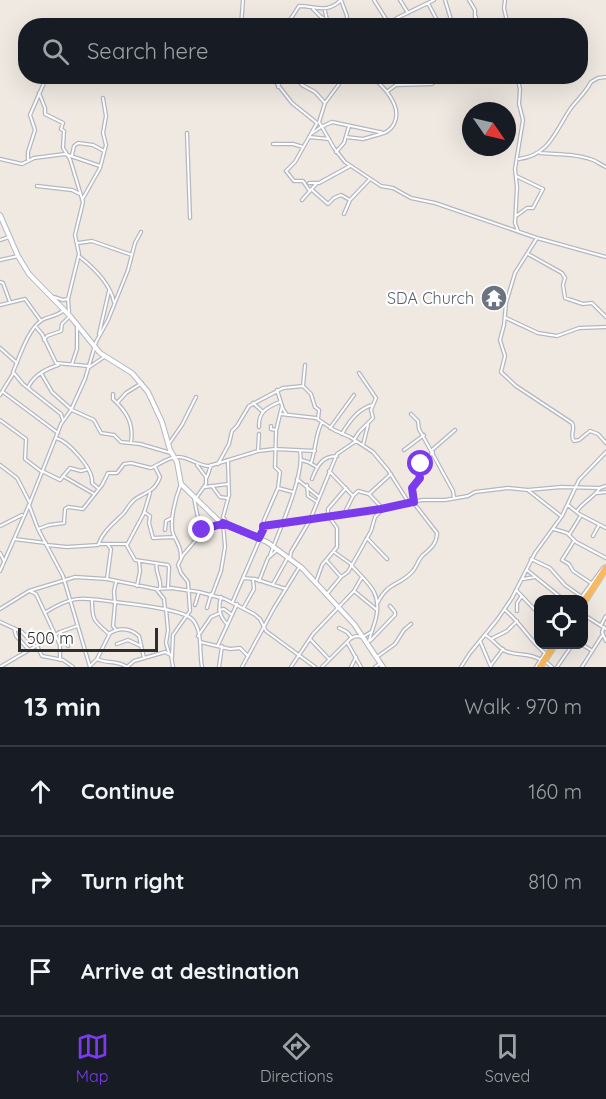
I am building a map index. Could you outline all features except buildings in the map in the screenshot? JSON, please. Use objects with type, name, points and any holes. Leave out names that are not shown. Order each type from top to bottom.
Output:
[{"type":"highway","points":[[585,595],[606,568]]},
{"type":"highway","points":[[542,661],[552,649]]},
{"type":"street","points":[[242,18],[243,0]]},
{"type":"street","points":[[312,8],[321,17],[326,10],[341,0],[347,18]]},
{"type":"street","points":[[374,0],[384,18]]},
{"type":"street","points":[[400,0],[408,13]]},
{"type":"street","points":[[399,18],[434,0]]},
{"type":"street","points":[[445,0],[451,18]]},
{"type":"street","points":[[469,0],[475,18]]},
{"type":"street","points":[[505,0],[506,18]]},
{"type":"street","points":[[428,3],[436,18]]},
{"type":"street","points":[[291,18],[298,7],[303,5],[326,10]]},
{"type":"street","points":[[326,10],[327,18]]},
{"type":"street","points":[[518,159],[532,157],[539,153],[554,137],[591,82],[606,77]]},
{"type":"street","points":[[28,161],[28,152],[35,133],[30,117],[43,84]]},
{"type":"street","points":[[276,84],[292,103],[320,125],[336,152],[350,166],[370,179],[411,198],[435,203],[537,238],[606,257]]},
{"type":"street","points":[[301,84],[315,92],[325,103]]},
{"type":"street","points":[[338,84],[325,103],[320,125],[310,136],[286,173],[294,181],[303,181],[310,190],[328,204],[341,195],[350,200]]},
{"type":"street","points":[[346,137],[363,139],[390,130],[397,117],[387,91],[380,84]]},
{"type":"street","points":[[387,91],[396,85],[432,84]]},
{"type":"street","points":[[518,231],[515,223],[515,169],[523,120],[519,103],[519,84]]},
{"type":"street","points":[[39,93],[45,114],[62,122],[63,148],[70,156],[82,200],[75,238],[79,256],[68,299],[70,316]]},
{"type":"street","points":[[82,200],[101,166],[106,142],[102,133],[105,116],[103,98]]},
{"type":"street","points":[[35,102],[44,106]]},
{"type":"street","points":[[310,136],[320,125],[332,122],[384,133]]},
{"type":"street","points":[[336,152],[346,137],[349,126]]},
{"type":"street","points":[[187,133],[190,218]]},
{"type":"street","points":[[310,136],[328,139]]},
{"type":"street","points":[[70,156],[78,143],[93,145],[104,151]]},
{"type":"street","points":[[273,144],[292,144],[303,147]]},
{"type":"street","points":[[539,153],[554,152],[571,155],[595,161],[606,167]]},
{"type":"street","points":[[0,159],[22,164],[55,155],[70,156],[101,166]]},
{"type":"street","points":[[302,200],[317,183],[350,166]]},
{"type":"street","points":[[516,176],[543,189],[533,208],[526,208],[516,216]]},
{"type":"street","points":[[344,214],[350,200],[370,179]]},
{"type":"street","points":[[309,183],[317,183]]},
{"type":"street","points":[[37,186],[72,190],[86,196]]},
{"type":"street","points":[[0,215],[18,256],[29,274],[70,316],[104,357],[122,366],[141,383],[154,401],[168,445],[177,462],[181,484],[172,518],[174,537],[179,545],[181,558]]},
{"type":"street","points":[[0,220],[5,225]]},
{"type":"street","points":[[0,571],[63,421],[72,409],[95,345],[114,304],[141,232]]},
{"type":"street","points":[[0,240],[9,237]]},
{"type":"street","points":[[537,238],[515,274],[506,305],[500,340],[505,356],[501,372],[516,386],[572,423],[574,441],[579,440],[587,431],[590,431],[598,434],[606,443]]},
{"type":"street","points":[[77,243],[92,241],[132,255]]},
{"type":"street","points":[[527,253],[562,273],[565,278],[563,285],[566,298],[583,304],[592,303],[606,317]]},
{"type":"street","points":[[0,261],[18,256]]},
{"type":"street","points":[[79,256],[96,270],[114,304]]},
{"type":"street","points":[[0,282],[3,283],[10,302]]},
{"type":"street","points":[[100,335],[109,291]]},
{"type":"street","points":[[51,297],[68,299]]},
{"type":"street","points":[[0,304],[25,299],[41,321]]},
{"type":"street","points":[[58,433],[1,394],[13,374],[25,343],[36,327],[41,321],[56,316],[64,310]]},
{"type":"street","points":[[44,340],[49,335],[61,331],[63,323],[70,316]]},
{"type":"street","points":[[505,317],[533,331],[557,336],[579,328],[606,327]]},
{"type":"street","points":[[72,364],[77,349],[76,324]]},
{"type":"street","points":[[36,327],[55,362],[59,364]]},
{"type":"street","points":[[1,349],[17,363]]},
{"type":"street","points":[[0,355],[1,349]]},
{"type":"street","points":[[27,386],[41,373],[59,364],[88,367],[104,357]]},
{"type":"street","points":[[46,370],[55,362]]},
{"type":"street","points":[[305,365],[303,386],[312,396],[319,410],[318,419]]},
{"type":"street","points":[[41,373],[52,392],[72,409],[93,420],[102,434],[114,435],[122,442],[131,442],[187,458],[196,463],[211,465],[258,451],[275,449],[315,451]]},
{"type":"street","points":[[273,584],[310,519],[325,488],[334,460],[355,441],[374,416],[372,410],[376,396],[359,373]]},
{"type":"street","points":[[13,374],[61,414],[63,421]]},
{"type":"street","points":[[117,403],[122,396],[141,383]]},
{"type":"street","points":[[219,464],[229,444],[232,431],[247,408],[277,390],[303,386]]},
{"type":"street","points":[[277,390],[287,416]]},
{"type":"street","points":[[112,394],[112,398],[126,413],[131,424],[131,442]]},
{"type":"street","points":[[330,428],[354,395]]},
{"type":"street","points":[[168,445],[182,425],[196,397]]},
{"type":"street","points":[[261,411],[280,402]]},
{"type":"street","points":[[253,404],[261,411]]},
{"type":"street","points":[[342,434],[362,410],[373,405]]},
{"type":"street","points":[[232,602],[251,563],[263,530],[266,513],[278,488],[281,474],[275,467],[275,449],[276,430],[282,406]]},
{"type":"street","points":[[61,414],[72,409]]},
{"type":"street","points":[[259,427],[261,411]]},
{"type":"street","points":[[280,414],[318,419],[322,424],[363,445],[376,455],[437,533],[437,539],[429,551],[420,558],[412,572],[384,590],[378,602],[369,642]]},
{"type":"street","points":[[411,414],[418,421],[419,428],[433,451],[453,491],[454,498]]},
{"type":"street","points":[[0,420],[26,439],[25,459],[42,472],[47,472],[58,480],[70,467],[78,470],[88,469]]},
{"type":"street","points":[[363,445],[368,423]]},
{"type":"street","points":[[311,463],[317,433],[322,424]]},
{"type":"street","points":[[271,426],[276,430]]},
{"type":"street","points":[[418,469],[455,430]]},
{"type":"street","points":[[258,451],[259,435]]},
{"type":"street","points":[[404,450],[424,435]]},
{"type":"street","points":[[56,438],[77,453],[92,476],[92,483],[99,489]]},
{"type":"street","points":[[259,581],[293,492],[301,460],[300,451]]},
{"type":"street","points":[[461,667],[505,609],[523,579],[531,560],[568,505],[581,478],[606,452]]},
{"type":"street","points":[[38,529],[63,524],[66,508],[83,509],[108,473],[117,473],[124,464],[131,462],[151,468],[173,455]]},
{"type":"street","points":[[331,456],[334,460]]},
{"type":"street","points":[[312,478],[324,459],[337,456]]},
{"type":"street","points":[[221,457],[228,461]]},
{"type":"street","points":[[301,460],[317,467]]},
{"type":"street","points":[[228,461],[228,498],[223,517],[229,526]]},
{"type":"street","points":[[196,463],[206,479]]},
{"type":"street","points":[[412,463],[418,469],[420,478],[412,488],[412,502]]},
{"type":"street","points":[[0,465],[17,478],[38,529],[65,579],[90,666],[97,659],[113,626],[114,591],[117,582]]},
{"type":"street","points":[[205,487],[211,465]]},
{"type":"street","points":[[127,545],[144,512],[151,491],[160,479],[155,467]]},
{"type":"street","points":[[329,471],[353,496]]},
{"type":"street","points":[[40,477],[47,472]]},
{"type":"street","points":[[369,494],[391,474]]},
{"type":"street","points":[[63,476],[94,494]]},
{"type":"street","points":[[297,479],[320,496]]},
{"type":"street","points":[[181,484],[223,524],[225,547],[220,571],[207,608]]},
{"type":"street","points":[[194,496],[205,487],[228,484]]},
{"type":"street","points":[[307,485],[307,494],[317,502]]},
{"type":"street","points":[[212,486],[220,497],[228,498]]},
{"type":"street","points":[[263,526],[330,518],[412,502],[468,496],[477,491],[606,486]]},
{"type":"street","points":[[278,488],[293,492]]},
{"type":"street","points":[[316,583],[319,570],[337,547],[338,534],[328,509],[346,488]]},
{"type":"street","points":[[596,494],[600,488]]},
{"type":"street","points":[[344,514],[353,496],[360,490],[369,494],[382,509]]},
{"type":"street","points":[[528,490],[532,496],[544,502],[561,516]]},
{"type":"street","points":[[99,544],[105,530],[132,502],[151,491]]},
{"type":"street","points":[[576,512],[583,502],[596,494],[606,492]]},
{"type":"street","points":[[173,667],[173,635],[189,616],[188,582],[178,568],[181,558],[199,537],[201,529],[194,496]]},
{"type":"street","points":[[313,500],[315,505]]},
{"type":"street","points":[[568,505],[576,512],[606,528]]},
{"type":"street","points":[[348,572],[367,538],[375,517],[382,509]]},
{"type":"street","points":[[0,526],[31,511]]},
{"type":"street","points":[[144,512],[150,516],[149,523],[153,538],[174,537]]},
{"type":"street","points":[[165,530],[166,521],[172,518]]},
{"type":"street","points":[[569,535],[580,518]]},
{"type":"street","points":[[201,529],[223,524],[259,538],[290,557],[369,642],[382,665],[375,667]]},
{"type":"street","points":[[593,536],[599,525]]},
{"type":"street","points":[[553,528],[606,558]]},
{"type":"street","points":[[367,538],[387,559]]},
{"type":"street","points":[[13,539],[67,547],[97,546],[99,544],[127,545]]},
{"type":"street","points":[[574,541],[562,560],[569,564],[573,571],[591,587]]},
{"type":"street","points":[[107,579],[111,549],[108,545]]},
{"type":"street","points":[[127,545],[133,559],[165,564],[169,567],[168,588]]},
{"type":"street","points":[[270,555],[279,549]]},
{"type":"street","points":[[334,552],[351,564],[373,589],[378,602]]},
{"type":"street","points":[[0,553],[4,561]]},
{"type":"street","points":[[290,557],[295,574]]},
{"type":"street","points":[[326,560],[341,577]]},
{"type":"street","points":[[531,560],[550,568],[577,595]]},
{"type":"street","points":[[136,586],[140,571],[139,561]]},
{"type":"street","points":[[157,563],[161,583],[158,589]]},
{"type":"street","points":[[242,667],[300,566]]},
{"type":"street","points":[[326,596],[341,577],[356,570]]},
{"type":"street","points":[[527,570],[558,595]]},
{"type":"street","points":[[0,609],[30,591],[78,577],[107,579],[158,589],[189,590],[221,597],[244,608],[260,619],[263,627],[315,667]]},
{"type":"street","points":[[291,667],[310,639],[354,591],[362,577]]},
{"type":"street","points":[[523,579],[535,577]]},
{"type":"street","points":[[243,578],[286,589]]},
{"type":"street","points":[[244,608],[254,589],[253,579]]},
{"type":"street","points":[[158,589],[164,599],[166,609],[167,652],[172,657]]},
{"type":"street","points":[[516,590],[534,609]]},
{"type":"street","points":[[30,591],[36,594],[46,611],[60,645],[60,660]]},
{"type":"street","points":[[354,591],[377,610]]},
{"type":"street","points":[[195,605],[199,592]]},
{"type":"street","points":[[221,597],[220,612],[227,624]]},
{"type":"street","points":[[517,611],[517,603],[521,597]]},
{"type":"street","points":[[46,611],[70,599],[92,599],[166,609],[189,616],[195,622],[200,642],[202,667]]},
{"type":"street","points":[[92,599],[94,619],[110,633]]},
{"type":"street","points":[[219,667],[220,646],[237,604]]},
{"type":"street","points":[[369,642],[395,615],[390,606]]},
{"type":"street","points":[[198,636],[211,616],[224,609],[232,615]]},
{"type":"street","points":[[505,609],[534,644],[542,661]]},
{"type":"street","points":[[582,667],[603,634],[606,616]]},
{"type":"street","points":[[588,617],[604,627]]},
{"type":"street","points":[[492,638],[507,631],[516,621]]},
{"type":"street","points":[[0,622],[21,632],[37,645],[42,656],[60,660],[73,667]]},
{"type":"street","points":[[377,657],[395,644],[411,624]]},
{"type":"street","points":[[1,667],[60,632],[78,625]]},
{"type":"street","points":[[113,626],[116,630]]},
{"type":"street","points":[[14,628],[15,634],[29,650]]},
{"type":"street","points":[[339,628],[352,638]]},
{"type":"street","points":[[110,633],[128,629],[135,632],[140,639],[144,658]]},
{"type":"street","points":[[357,636],[358,630]]},
{"type":"street","points":[[60,632],[68,646]]},
{"type":"street","points":[[322,667],[352,638],[363,637],[371,632]]},
{"type":"street","points":[[603,634],[606,641]]},
{"type":"street","points":[[485,635],[509,652],[533,655],[552,667]]},
{"type":"street","points":[[496,642],[498,636]]},
{"type":"street","points":[[310,639],[329,659]]},
{"type":"street","points":[[117,644],[129,640],[141,646]]},
{"type":"street","points":[[480,641],[491,666]]},
{"type":"street","points":[[200,642],[230,649],[240,648],[248,656]]},
{"type":"street","points":[[347,642],[362,667]]},
{"type":"street","points":[[588,648],[592,650]]},
{"type":"street","points":[[491,666],[503,649]]},
{"type":"street","points":[[556,667],[570,649]]},
{"type":"street","points":[[97,659],[104,662],[112,660],[127,667],[134,661],[173,650]]},
{"type":"street","points":[[351,667],[356,657]]},
{"type":"place","name":"SDA Church","points":[[494,298]]},
{"type":"route","points":[[202,530],[218,524],[223,525],[223,523],[259,538],[263,526],[414,502],[412,488],[420,478],[418,469],[421,464]]}]
